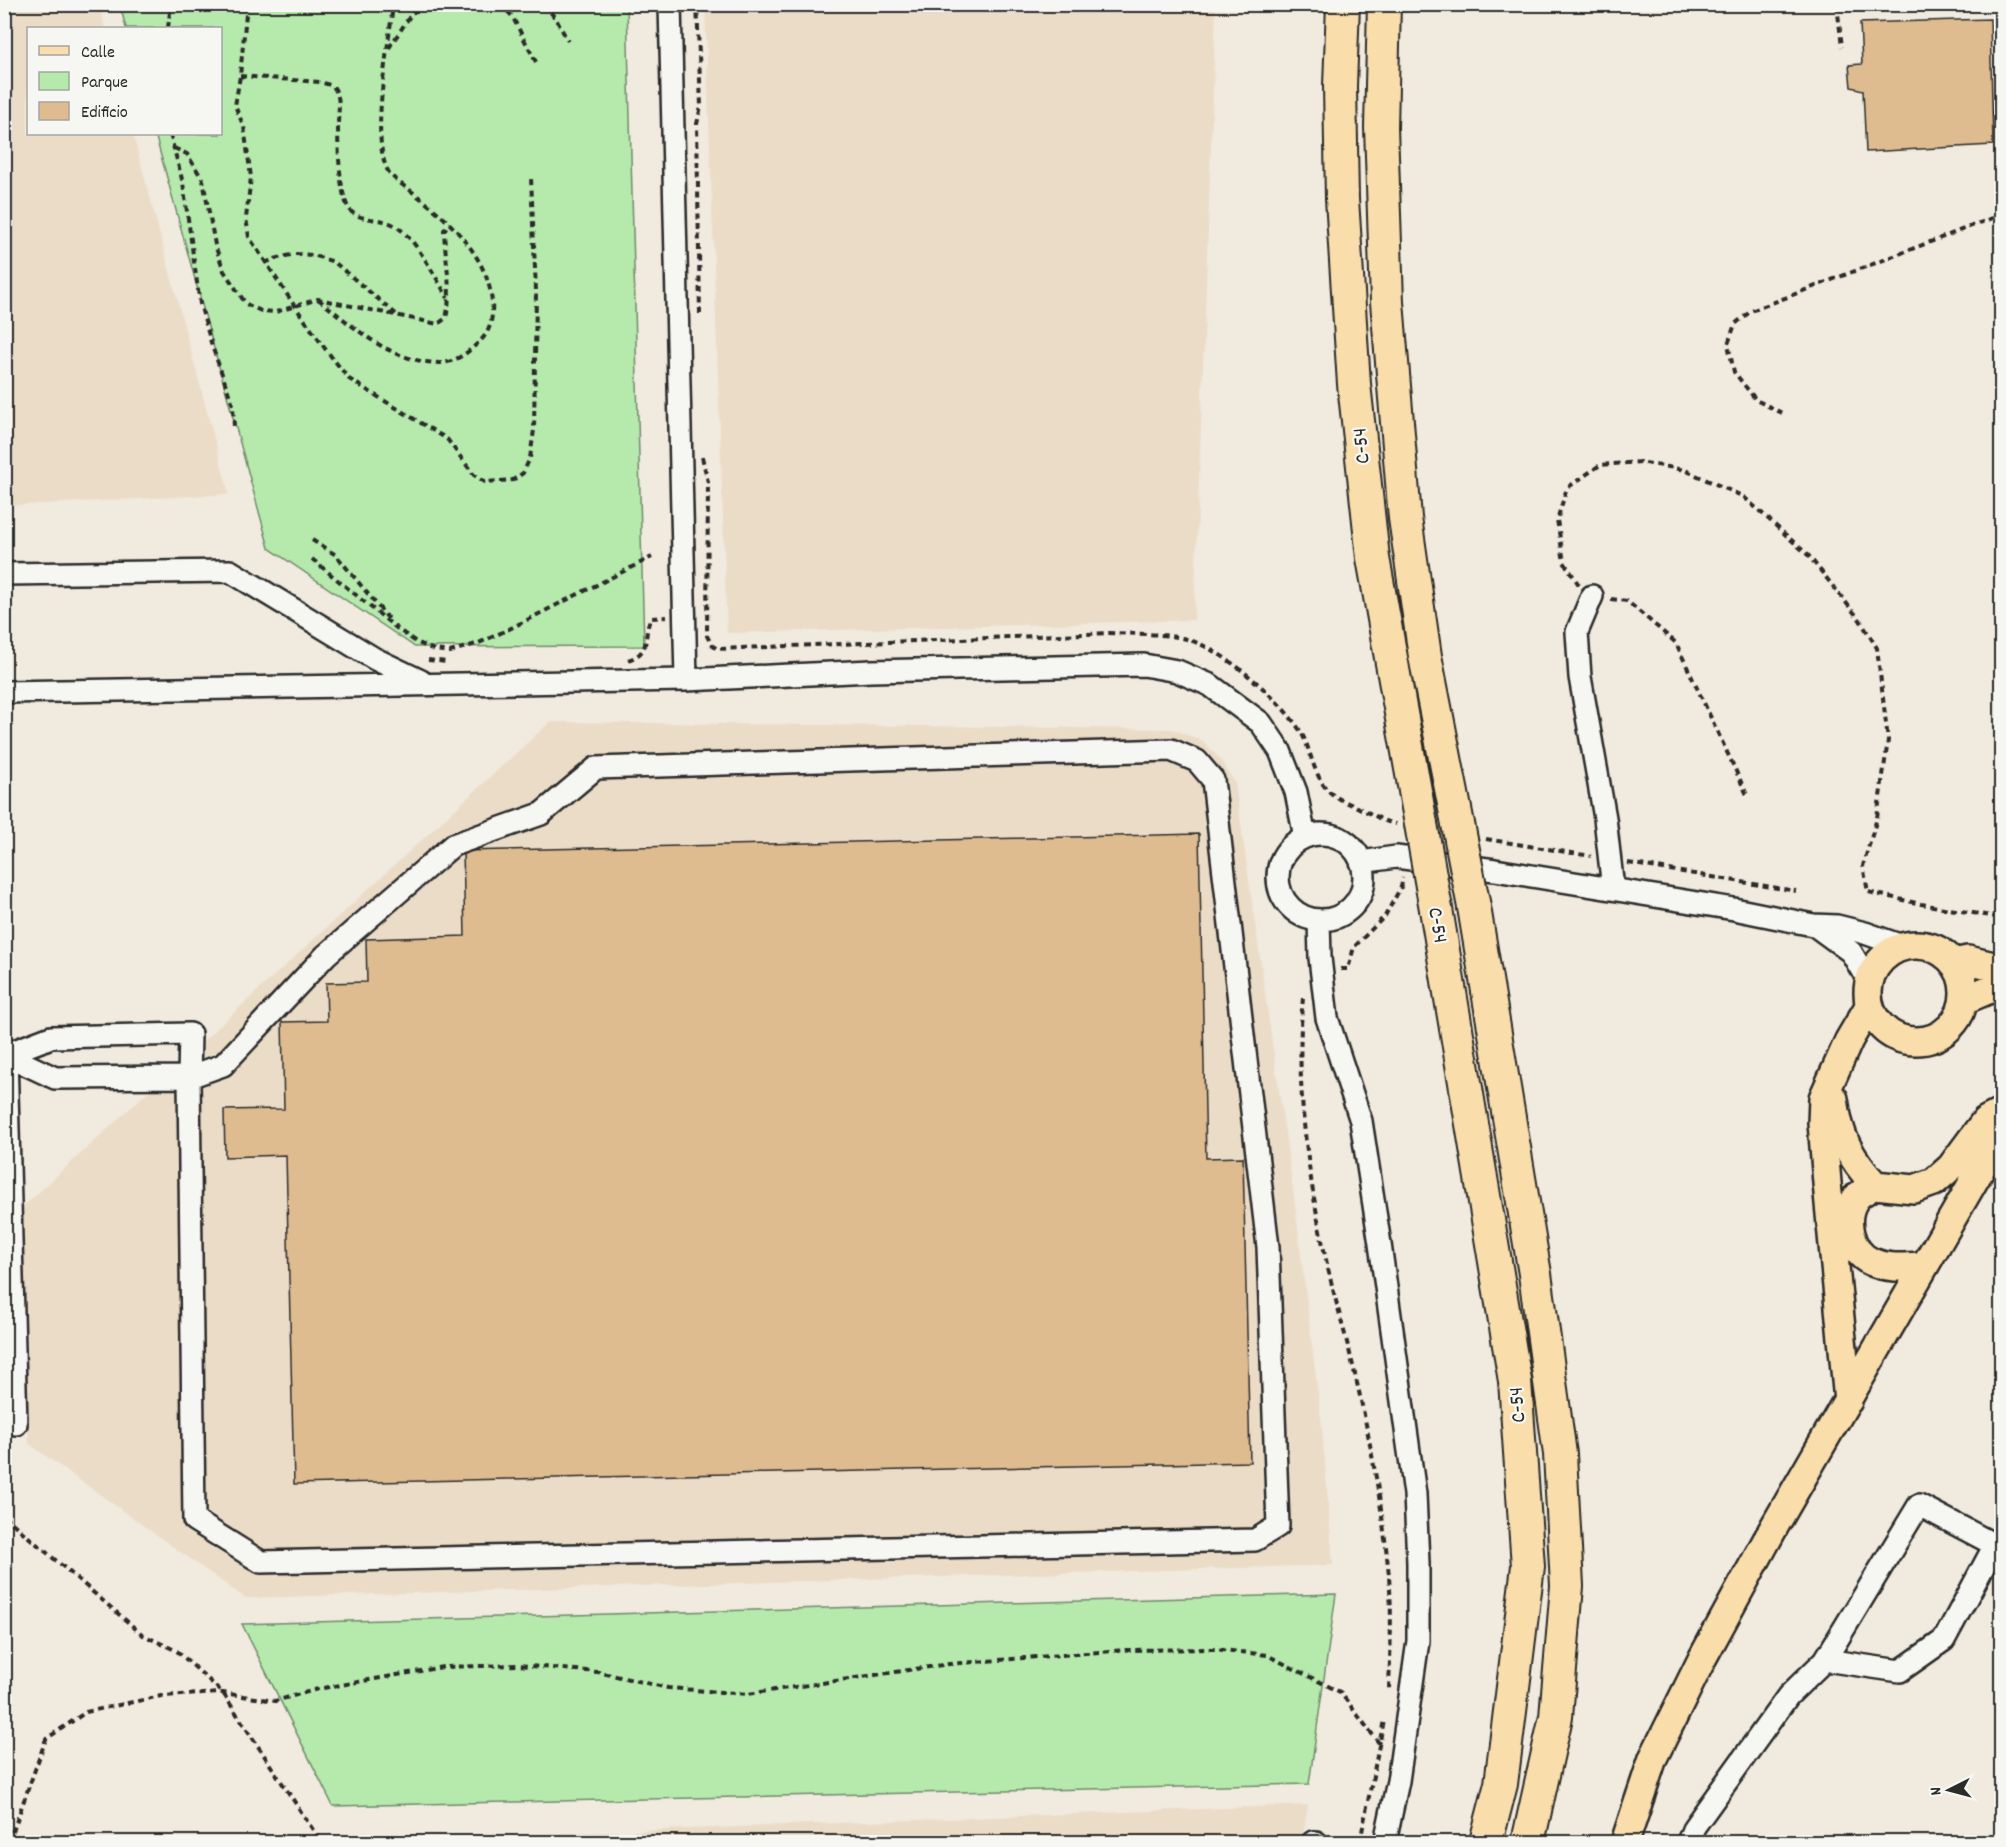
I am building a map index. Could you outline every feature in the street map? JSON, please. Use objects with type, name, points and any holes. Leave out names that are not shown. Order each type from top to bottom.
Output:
[{"type":"highway","name":"C-54","points":[[1343,4],[1340,86],[1342,199],[1354,384],[1373,558],[1412,825],[1436,909],[1515,1381],[1528,1566],[1501,1784],[1486,1842]]},
{"type":"highway","name":"C-54","points":[[1384,4],[1381,127],[1387,302],[1404,507],[1425,656],[1469,831],[1474,907],[1536,1274],[1560,1454],[1567,1586],[1556,1717],[1528,1842]]},
{"type":"main road","points":[[1837,1066],[1879,1041],[1897,1038],[1911,1041],[1926,1040],[1940,1035],[1951,1026],[1964,1000],[1964,987],[1954,963],[1943,953],[1931,947],[1917,944],[1902,946],[1889,952],[1878,962],[1871,975],[1867,990],[1869,1006],[1880,1025],[1897,1038]]},
{"type":"main road","points":[[1954,963],[1968,960],[2001,968]]},
{"type":"main road","points":[[1964,1000],[2001,984]]},
{"type":"main road","points":[[1848,1401],[1822,1123],[1823,1098],[1869,1006]]},
{"type":"main road","points":[[1837,1066],[1838,1124],[1847,1148],[1858,1167],[1875,1185]]},
{"type":"main road","points":[[1923,1266],[1887,1267],[1870,1262],[1856,1250],[1850,1237],[1849,1216],[1855,1200],[1875,1185],[1914,1189],[1934,1182],[1951,1167],[1985,1121],[2001,1112]]},
{"type":"main road","points":[[1625,1842],[1653,1758],[1702,1659],[1774,1527],[2001,1132]]},
{"type":"street","points":[[660,6],[686,680]]},
{"type":"street","points":[[4,574],[230,571],[375,659],[427,684]]},
{"type":"street","points":[[1592,596],[1577,632],[1580,677],[1605,818],[1613,889]]},
{"type":"street","points":[[4,692],[686,680],[871,672],[1144,665],[1177,670],[1210,686],[1261,723],[1280,751],[1296,792],[1305,837]]},
{"type":"street","points":[[5,1055],[51,1037],[190,1034],[189,1077],[194,1520],[261,1562],[1255,1540],[1278,1526],[1268,1247],[1213,780],[1197,760],[1171,750],[596,768],[541,814],[453,845],[326,955],[224,1065],[189,1077],[55,1078],[5,1055]]},
{"type":"street","points":[[1318,834],[1332,835],[1344,841],[1361,861],[1364,876],[1362,889],[1356,902],[1346,912],[1333,918],[1319,920],[1305,917],[1293,909],[1284,898],[1279,884],[1279,869],[1283,856],[1293,844],[1305,837],[1318,834]]},
{"type":"street","points":[[1361,861],[1396,857],[1613,889],[1813,925],[1837,926],[1902,946]]},
{"type":"street","points":[[1319,920],[1320,958],[1327,1018],[1361,1121],[1415,1494],[1418,1641],[1398,1781],[1385,1842]]},
{"type":"street","points":[[1813,925],[1851,952],[1861,969],[1871,975]]},
{"type":"street","points":[[5,1055],[16,1424]]},
{"type":"street","points":[[1688,1842],[1694,1827],[1788,1696],[1825,1660],[1919,1505],[1995,1545],[1944,1640],[1900,1671],[1825,1660]]},
{"type":"path","points":[[168,27],[171,4]]},
{"type":"path","points":[[247,4],[235,106],[244,127],[251,177],[246,218],[249,237],[326,350],[350,379],[447,439],[474,475],[485,482],[513,480],[523,473],[530,458],[534,430],[536,291],[531,178]]},
{"type":"path","points":[[318,299],[382,348],[420,362],[446,363],[464,356],[483,339],[493,319],[491,296],[484,274],[472,250],[450,223],[397,181],[386,168],[381,146],[380,118],[393,4]]},
{"type":"path","points":[[389,48],[410,16],[421,4]]},
{"type":"path","points":[[500,4],[512,16],[536,62]]},
{"type":"path","points":[[544,4],[556,19],[568,41]]},
{"type":"path","points":[[633,4],[634,9],[660,6]]},
{"type":"path","points":[[697,4],[700,106],[697,124],[700,326]]},
{"type":"path","points":[[1842,47],[1837,5],[1862,10],[1957,4]]},
{"type":"path","points":[[240,76],[320,82],[333,86],[339,94],[338,153],[348,208],[356,216],[390,223],[404,233],[420,252],[450,301]]},
{"type":"path","points":[[170,135],[183,183],[200,304],[233,405],[234,428]]},
{"type":"path","points":[[174,148],[187,154],[203,180],[215,244],[224,271],[246,304],[261,311],[276,312],[318,299],[438,324],[446,318],[450,301],[444,230],[450,223]]},
{"type":"path","points":[[1782,413],[1756,400],[1734,372],[1728,344],[1735,324],[1751,311],[1995,217],[2001,212]]},
{"type":"path","points":[[265,263],[295,254],[313,255],[334,262],[397,314]]},
{"type":"path","points":[[702,456],[708,482],[707,636],[717,650],[1109,633],[1155,634],[1184,638],[1239,667],[1275,699],[1300,729],[1320,779],[1328,792],[1340,801],[1366,811],[1377,819],[1412,825]]},
{"type":"path","points":[[1748,797],[1676,644],[1627,601],[1586,595],[1564,562],[1557,520],[1567,488],[1600,465],[1640,462],[1685,470],[1744,497],[1808,555],[1860,620],[1876,648],[1888,740],[1877,818],[1863,866],[1868,892],[2001,918]]},
{"type":"path","points":[[312,540],[336,555],[395,627]]},
{"type":"path","points":[[312,559],[416,642],[434,650],[450,652],[479,643],[507,630],[652,557]]},
{"type":"path","points":[[624,661],[634,658],[643,650],[651,618]]},
{"type":"path","points":[[450,652],[450,671]]},
{"type":"path","points":[[420,660],[450,662]]},
{"type":"path","points":[[1469,831],[1610,860],[1796,891]]},
{"type":"path","points":[[1347,969],[1354,947],[1385,916],[1395,897]]},
{"type":"path","points":[[1303,996],[1299,1036],[1306,1141],[1324,1250],[1357,1382],[1382,1522],[1390,1590],[1389,1694]]},
{"type":"path","points":[[4,1516],[143,1635],[177,1651],[223,1693],[321,1842]]},
{"type":"path","points":[[9,1842],[46,1739],[86,1712],[161,1696],[223,1693],[275,1701],[318,1689],[443,1667],[519,1665],[598,1672],[668,1688],[748,1694],[949,1664],[1125,1650],[1215,1648],[1267,1655],[1340,1692],[1372,1735],[1380,1742],[1386,1755]]},
{"type":"path","points":[[1360,1842],[1385,1713]]},
{"type":"shaded area","points":[[5,4],[99,5],[105,27],[27,27],[27,135],[133,135],[229,494],[5,506]]},
{"type":"shaded area","points":[[705,5],[1216,5],[1194,620],[727,633]]},
{"type":"shaded area","points":[[550,722],[1172,729],[1203,741],[1221,760],[1235,783],[1293,1189],[1322,1427],[1333,1565],[245,1598],[29,1444],[14,1215]]},
{"type":"shaded area","points":[[1308,1805],[1302,1842],[348,1842]]},
{"type":"green space","points":[[120,5],[627,5],[644,646],[415,647],[269,548],[155,135],[222,135],[222,27],[126,27]]},
{"type":"green space","points":[[1336,1594],[1309,1784],[333,1806],[242,1624]]},
{"type":"building","points":[[1990,19],[1993,145],[1866,152],[1863,90],[1851,87],[1849,65],[1862,64],[1860,23]]},
{"type":"building","points":[[1199,834],[1206,1158],[1243,1157],[1250,1462],[294,1484],[286,1155],[225,1157],[224,1110],[284,1109],[282,1022],[327,1021],[326,983],[367,982],[366,939],[465,936],[463,851]]}]
